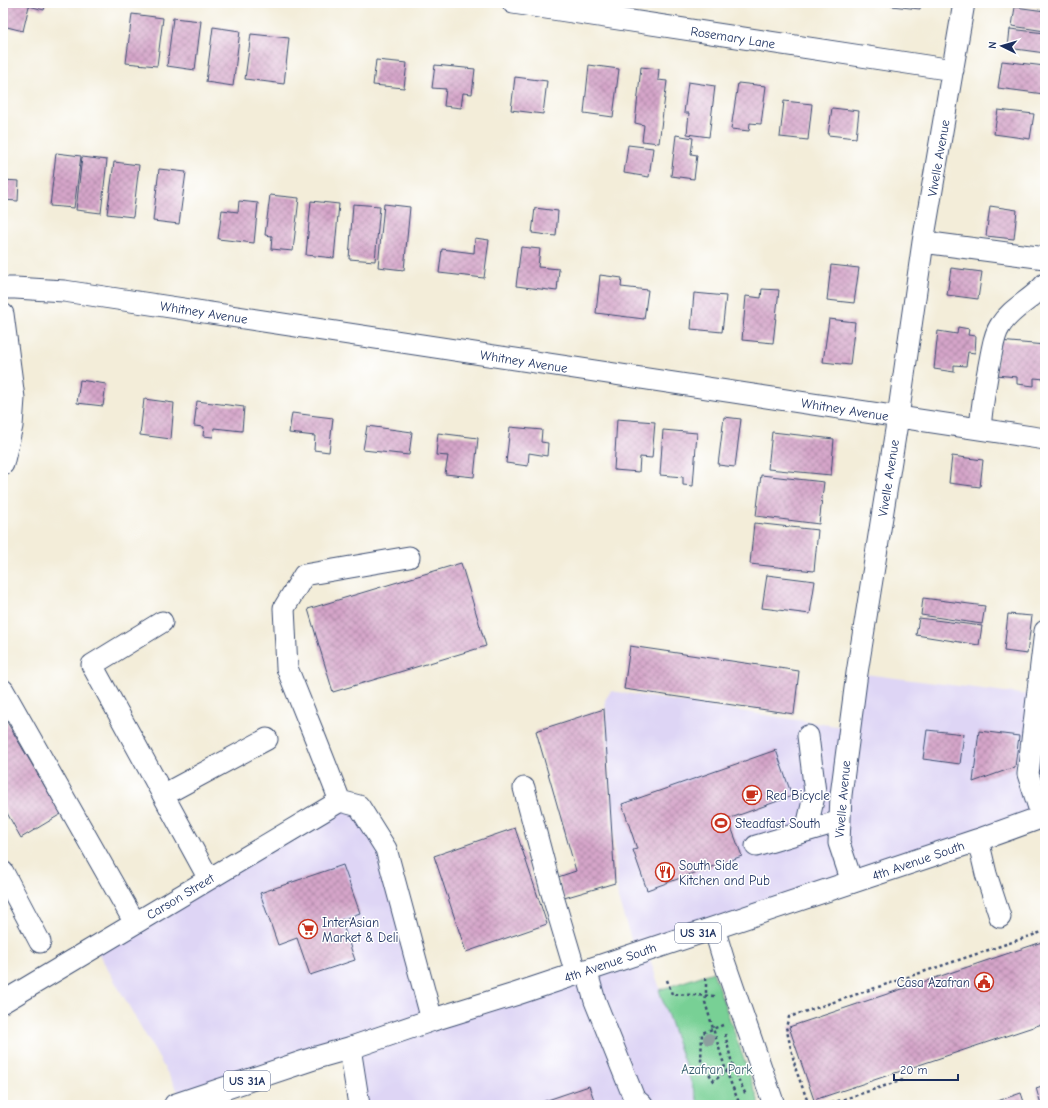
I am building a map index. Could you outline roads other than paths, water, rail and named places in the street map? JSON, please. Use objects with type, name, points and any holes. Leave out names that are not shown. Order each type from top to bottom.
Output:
[{"type":"main road","name":"4th Avenue South","points":[[175,1105],[714,928],[978,840],[1043,816]]},
{"type":"street","name":"Rosemary Lane","points":[[513,3],[953,70]]},
{"type":"street","name":"Vivelle Avenue","points":[[852,882],[839,844],[841,795],[857,673],[924,242],[964,3]]},
{"type":"street","points":[[924,242],[1045,258]]},
{"type":"street","points":[[980,429],[985,388],[995,336],[1000,326],[1008,316],[1045,284]]},
{"type":"street","name":"Whitney Avenue","points":[[3,288],[64,291],[1045,439]]},
{"type":"street","points":[[3,314],[14,398],[12,426],[3,464]]},
{"type":"street","points":[[409,557],[304,575],[284,608],[287,668],[340,801],[359,806],[386,849],[432,1020]]},
{"type":"street","points":[[162,622],[92,664],[209,879]]},
{"type":"street","points":[[1043,816],[1028,774],[1045,631]]},
{"type":"street","points":[[3,690],[135,923]]},
{"type":"street","points":[[806,831],[815,792],[808,736]]},
{"type":"street","points":[[163,795],[267,739]]},
{"type":"street","points":[[524,788],[551,890],[581,972],[595,1001],[634,1098],[642,1105]]},
{"type":"street","name":"Carson Street","points":[[3,1002],[340,801]]},
{"type":"street","points":[[756,846],[840,821]]},
{"type":"street","points":[[978,840],[986,874],[1000,917]]},
{"type":"street","points":[[3,872],[40,942]]},
{"type":"street","points":[[714,928],[774,1105]]},
{"type":"street","points":[[350,1048],[359,1105]]},
{"type":"place","name":"Red Bicycle","points":[[752,795]]},
{"type":"place","name":"Steadfast South","points":[[721,823]]},
{"type":"place","name":"South Side Kitchen and Pub","points":[[665,872]]},
{"type":"place","name":"InterAsian Market & Deli","points":[[308,929]]},
{"type":"place","name":"Casa Azafran","points":[[984,982]]},
{"type":"park label","name":"Azafran Park","points":[[717,1069]]}]
